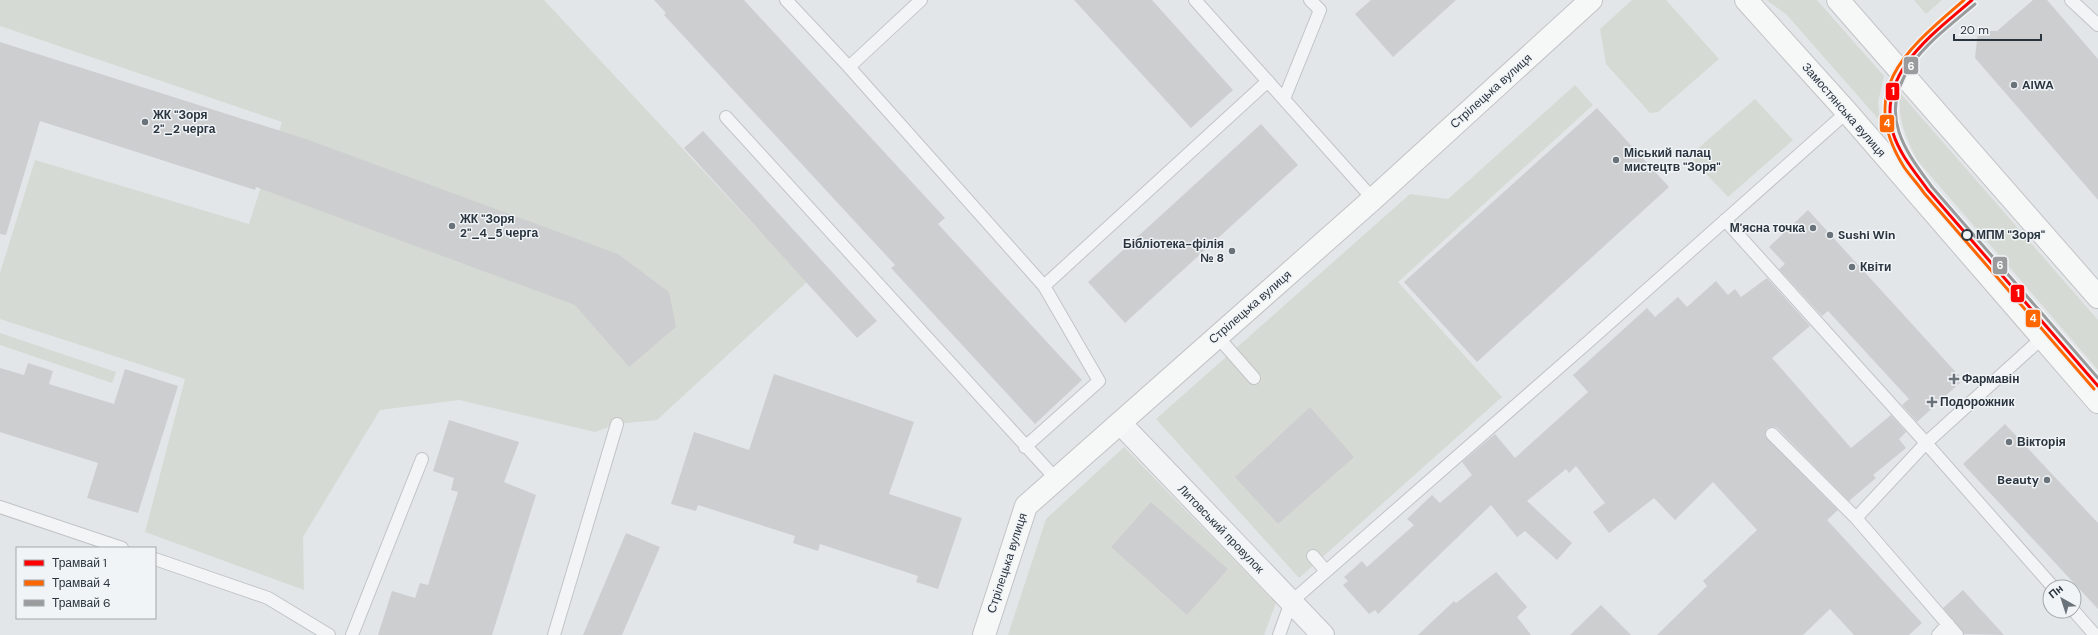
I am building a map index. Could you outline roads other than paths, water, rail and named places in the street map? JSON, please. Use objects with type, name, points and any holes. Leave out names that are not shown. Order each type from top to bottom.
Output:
[{"type":"main road","name":"Стрілецька вулиця","points":[[984,635],[1026,506],[1373,199],[1591,0]]},
{"type":"main road","name":"Замостянська вулиця","points":[[1746,0],[1847,112],[2098,402]]},
{"type":"main road","points":[[1838,0],[2098,297]]},
{"type":"street","name":"Литовський провулок","points":[[1120,423],[1323,635]]},
{"type":"lane","points":[[786,0],[849,67],[1044,286],[1099,381],[1025,447]]},
{"type":"lane","points":[[849,67],[921,0]]},
{"type":"lane","points":[[1195,0],[1373,199]]},
{"type":"lane","points":[[1284,99],[1320,10],[1310,0]]},
{"type":"lane","points":[[2071,0],[2098,25]]},
{"type":"lane","points":[[1044,286],[1268,81]]},
{"type":"lane","points":[[1280,635],[1291,602],[1847,112]]},
{"type":"lane","points":[[726,117],[1025,447],[1056,479]]},
{"type":"lane","points":[[1726,220],[2046,579]]},
{"type":"lane","points":[[1217,336],[1254,378]]},
{"type":"lane","points":[[1856,518],[1926,443],[2042,338]]},
{"type":"lane","points":[[554,635],[617,424]]},
{"type":"lane","points":[[1772,434],[1856,518],[1950,630],[1957,635]]},
{"type":"lane","points":[[352,635],[422,459]]},
{"type":"lane","points":[[0,507],[119,547]]},
{"type":"lane","points":[[1313,556],[1326,571]]},
{"type":"lane","points":[[156,559],[268,598],[329,635]]},
{"type":"lane","points":[[2081,619],[2095,635]]},
{"type":"lane","points":[[1938,635],[1950,630]]},
{"type":"tram line","name":"4","points":[[1964,0],[1925,35],[1908,53],[1895,72],[1887,93],[1885,115],[1890,139],[1904,167],[1924,193],[2094,389]]},
{"type":"tram line","name":"1","points":[[1972,0],[1925,41],[1900,74],[1893,92],[1890,111],[1893,133],[1904,156],[1928,190],[2098,386]]},
{"type":"tram line","name":"6","points":[[1975,4],[1930,43],[1916,58],[1905,75],[1898,92],[1895,111],[1899,132],[1909,154],[1932,187],[2098,378]]},
{"type":"place","name":"AIWA","points":[[2014,85]]},
{"type":"place","name":"ЖК \"Зоря 2\"_2 черга","points":[[145,122]]},
{"type":"place","name":"Міський палац мистецтв \"Зоря\"","points":[[1616,160]]},
{"type":"place","name":"ЖК \"Зоря 2\"_4_5 черга","points":[[452,226]]},
{"type":"place","name":"М'ясна точка","points":[[1813,228]]},
{"type":"place","name":"Sushi Win","points":[[1830,235]]},
{"type":"place","name":"МПМ \"Зоря\"","points":[[1967,235]]},
{"type":"place","name":"Бібліотека-філія № 8","points":[[1232,251]]},
{"type":"place","name":"Квіти","points":[[1852,267]]},
{"type":"place","name":"Фармавін","points":[[1954,379]]},
{"type":"place","name":"Подорожник","points":[[1932,402]]},
{"type":"place","name":"Вікторія","points":[[2009,442]]},
{"type":"place","name":"Beauty","points":[[2047,480]]}]
